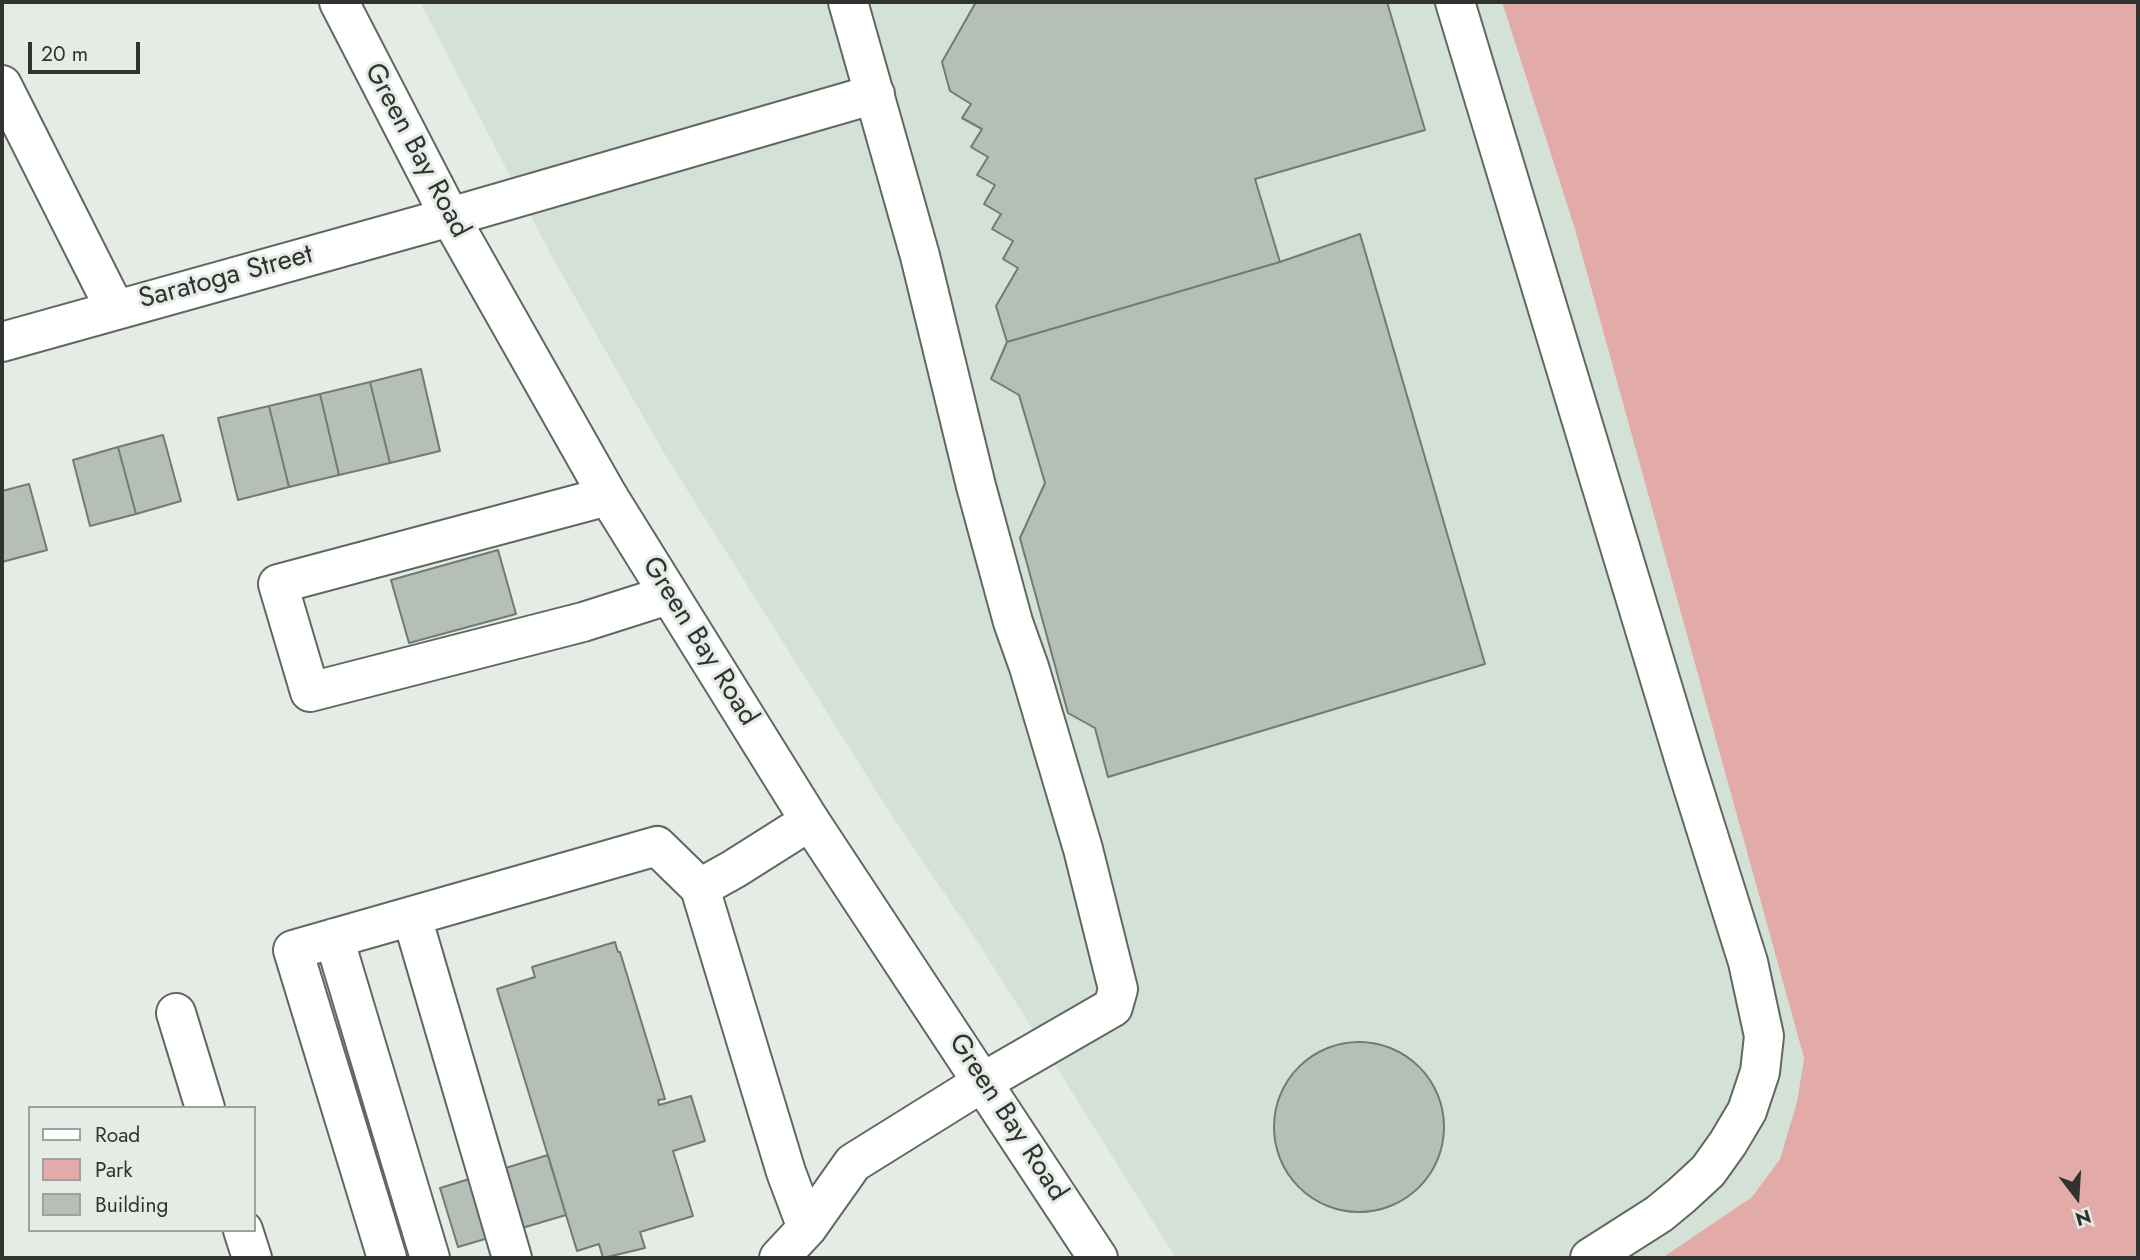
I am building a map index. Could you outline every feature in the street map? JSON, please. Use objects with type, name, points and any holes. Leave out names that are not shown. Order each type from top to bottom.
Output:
[{"type":"main road","name":"Green Bay Road","points":[[339,2],[450,217],[608,496],[810,821],[1098,1258]]},
{"type":"main road","points":[[779,1258],[807,1228],[853,1163],[1113,1007],[1118,989],[1083,849],[1013,622],[976,486],[920,256],[848,2]]},
{"type":"main road","points":[[1455,2],[1748,962],[1764,1036],[1760,1072],[1747,1111],[1708,1171],[1659,1214],[1590,1258]]},
{"type":"main road","points":[[2,85],[115,309]]},
{"type":"main road","name":"Saratoga Street","points":[[2,342],[450,217],[875,94]]},
{"type":"main road","points":[[608,496],[278,584],[310,692],[583,622],[668,595]]},
{"type":"main road","points":[[700,888],[810,821]]},
{"type":"main road","points":[[387,1258],[293,950],[657,846],[700,888],[786,1171],[807,1228]]},
{"type":"main road","points":[[412,917],[512,1258]]},
{"type":"main road","points":[[334,938],[430,1258]]},
{"type":"main road","points":[[176,1013],[204,1106]]},
{"type":"main road","points":[[244,1232],[252,1258]]},
{"type":"shaded area","points":[[420,2],[1502,2],[1574,226],[1804,1058],[1797,1102],[1780,1159],[1752,1197],[1662,1258],[1176,1258],[981,947],[894,819],[664,453],[551,255]]},
{"type":"green space","points":[[1502,2],[2138,2],[2138,1258],[1662,1258],[1752,1197],[1780,1159],[1797,1102],[1804,1058],[1574,226]]},
{"type":"building","points":[[976,2],[1387,2],[1425,130],[1255,179],[1280,262],[1007,342],[996,306],[1018,268],[1003,259],[1013,241],[992,229],[1001,214],[984,204],[995,185],[977,175],[988,157],[971,147],[982,129],[962,118],[971,104],[950,91],[942,62]]},
{"type":"building","points":[[1360,234],[1485,664],[1108,777],[1095,728],[1068,713],[1020,538],[1045,483],[1019,395],[991,379],[1007,342],[1280,262]]},
{"type":"building","points":[[421,369],[440,451],[390,463],[370,382]]},
{"type":"building","points":[[370,382],[390,463],[339,475],[320,394]]},
{"type":"building","points":[[320,394],[339,475],[289,487],[269,406]]},
{"type":"building","points":[[269,406],[289,487],[238,500],[218,418]]},
{"type":"building","points":[[163,435],[181,501],[136,514],[118,447]]},
{"type":"building","points":[[118,447],[136,514],[90,526],[73,460]]},
{"type":"building","points":[[29,484],[47,550],[2,562],[2,491]]},
{"type":"building","points":[[498,550],[516,614],[409,643],[391,580]]},
{"type":"building","points":[[615,942],[665,1099],[658,1100],[659,1105],[691,1096],[705,1141],[673,1151],[693,1216],[640,1232],[645,1248],[603,1258],[599,1244],[577,1251],[497,989],[535,977],[532,967]]},
{"type":"building","points":[[1359,1042],[1392,1049],[1419,1067],[1437,1094],[1444,1127],[1437,1160],[1419,1187],[1392,1205],[1359,1212],[1326,1205],[1299,1187],[1281,1160],[1274,1127],[1281,1094],[1299,1067],[1326,1049]]},
{"type":"building","points":[[548,1155],[566,1215],[458,1247],[440,1188]]}]
